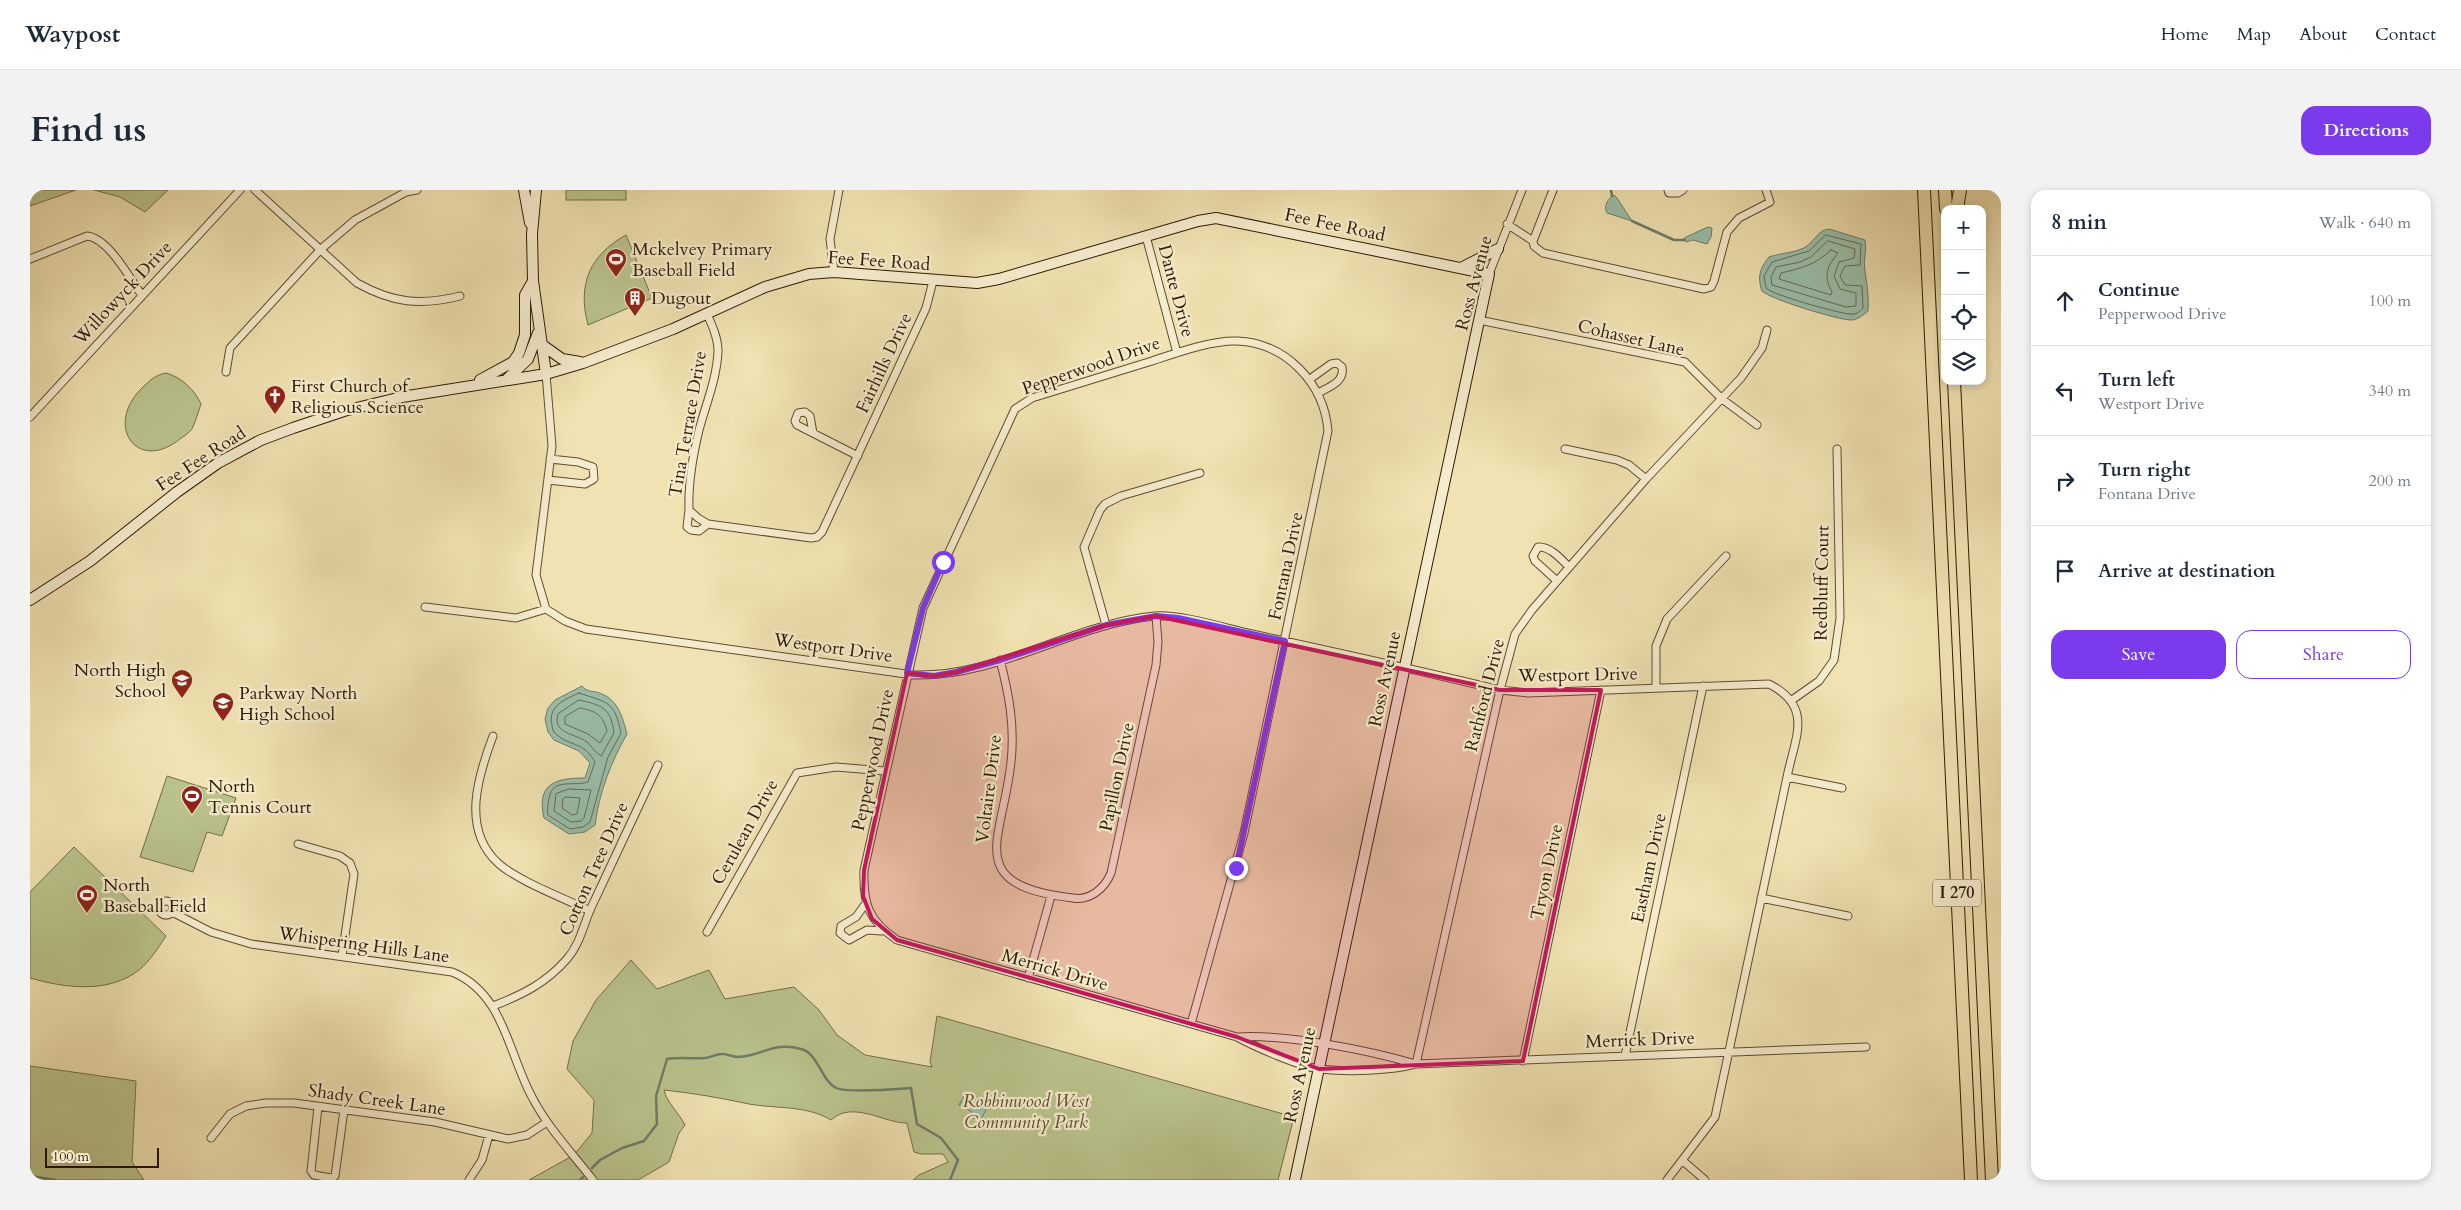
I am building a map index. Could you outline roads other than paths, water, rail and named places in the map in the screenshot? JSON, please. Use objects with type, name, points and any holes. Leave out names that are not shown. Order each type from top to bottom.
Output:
[{"type":"highway","name":"I 270","points":[[1924,190],[1971,1180]]},
{"type":"highway","points":[[1945,190],[1946,205]]},
{"type":"highway","points":[[1958,205],[1960,190]]},
{"type":"highway","name":"I 270","points":[[1954,385],[1992,1180]]},
{"type":"street","name":"Willowyck Drive","points":[[30,417],[141,294],[240,190]]},
{"type":"street","points":[[255,190],[357,283],[398,301],[437,302],[460,296]]},
{"type":"street","points":[[226,372],[230,348],[320,250],[355,220],[406,191],[417,190]]},
{"type":"street","points":[[524,190],[532,234]]},
{"type":"street","points":[[425,606],[516,618],[546,609],[536,575],[548,480],[551,424],[533,281],[532,234],[536,190]]},
{"type":"street","points":[[834,272],[830,239],[839,190]]},
{"type":"street","name":"Ross Avenue","points":[[1295,1180],[1489,274],[1507,224],[1522,190]]},
{"type":"street","points":[[1553,190],[1533,241],[1534,246],[1543,253],[1704,289],[1711,287],[1714,280],[1727,232],[1739,218],[1770,202],[1766,190]]},
{"type":"street","points":[[1668,190],[1669,193],[1678,193],[1683,190]]},
{"type":"street","name":"Fee Fee Road","points":[[30,600],[90,561],[177,492],[218,464],[261,440],[344,411],[409,395],[546,374],[583,363],[673,330],[764,287],[809,274],[834,272],[977,283],[999,279],[1198,220],[1216,218],[1489,274]]},
{"type":"street","points":[[1507,224],[1533,241]]},
{"type":"street","points":[[30,259],[87,236],[96,237],[104,244],[141,294]]},
{"type":"street","name":"Dante Drive","points":[[1146,236],[1177,353]]},
{"type":"street","points":[[1461,268],[1498,249]]},
{"type":"street","points":[[472,384],[513,362],[519,353],[525,335],[525,295],[533,281]]},
{"type":"street","name":"Fairhills Drive","points":[[698,518],[708,524],[802,538],[817,537],[822,532],[926,308],[933,281]]},
{"type":"street","name":"Tina Terrace Drive","points":[[707,314],[715,331],[718,350],[714,377],[699,432],[688,497],[687,527],[691,530],[699,531],[708,524]]},
{"type":"street","name":"Cohasset Lane","points":[[1479,320],[1685,362],[1722,399],[1757,425]]},
{"type":"street","points":[[507,379],[528,359],[539,330]]},
{"type":"street","name":"Rathford Drive","points":[[1416,1064],[1500,690],[1515,634],[1556,580],[1722,399],[1762,348],[1767,330]]},
{"type":"street","name":"Pepperwood Drive","points":[[872,919],[863,896],[864,870],[923,608],[1015,409],[1032,398],[1177,353],[1235,341],[1247,342],[1281,354],[1297,365],[1310,379],[1318,393]]},
{"type":"street","points":[[541,344],[562,359],[583,363]]},
{"type":"street","points":[[1310,379],[1331,364],[1337,364],[1342,367],[1343,374],[1341,380],[1318,393]]},
{"type":"street","name":"Fontana Drive","points":[[1191,1024],[1243,839],[1328,443],[1327,419],[1318,393]]},
{"type":"street","points":[[814,433],[858,456]]},
{"type":"street","points":[[1565,449],[1629,465],[1646,480]]},
{"type":"street","name":"Redbluff Court","points":[[1792,700],[1819,681],[1834,660],[1840,618],[1837,449]]},
{"type":"street","points":[[548,480],[585,484],[594,479],[593,467],[578,462],[550,459]]},
{"type":"street","points":[[1106,625],[1084,547],[1100,510],[1105,504],[1121,496],[1200,473]]},
{"type":"street","name":"Tina Terrace Drive","points":[[689,510],[698,518]]},
{"type":"street","points":[[1556,580],[1535,561],[1533,556],[1538,547],[1544,546],[1549,549],[1569,567]]},
{"type":"street","points":[[1656,688],[1656,646],[1667,618],[1726,556]]},
{"type":"street","name":"Westport Drive","points":[[546,609],[586,629],[934,676],[1000,660],[1106,625],[1156,616],[1178,618],[1285,641],[1500,690],[1528,692],[1769,684],[1782,691],[1792,700]]},
{"type":"street","name":"Papillon Drive","points":[[1051,896],[1078,899],[1102,888],[1111,873],[1156,665],[1158,642],[1156,616]]},
{"type":"street","name":"Voltaire Drive","points":[[1000,660],[1007,686],[1012,724],[1011,763],[996,844],[997,861],[1007,876],[1018,886],[1051,896]]},
{"type":"street","name":"Eastham Drive","points":[[1625,1056],[1703,686]]},
{"type":"street","name":"Tryon Drive","points":[[1523,1061],[1602,690]]},
{"type":"street","points":[[1667,1180],[1715,1117],[1727,1052],[1798,723],[1798,711],[1792,700]]},
{"type":"street","points":[[493,736],[475,797],[476,823],[485,845],[498,862],[590,911]]},
{"type":"street","name":"Cotton Tree Drive","points":[[493,1006],[524,994],[545,981],[567,959],[580,941],[590,911],[658,765]]},
{"type":"street","name":"Cerulean Drive","points":[[707,932],[797,773],[836,767],[885,771]]},
{"type":"street","points":[[1787,777],[1842,788]]},
{"type":"street","points":[[298,844],[340,856],[350,863],[354,874],[342,956]]},
{"type":"street","points":[[1028,978],[1051,896]]},
{"type":"street","points":[[1761,898],[1848,916]]},
{"type":"street","points":[[866,903],[856,917],[841,926],[840,933],[849,940],[869,930],[882,931]]},
{"type":"street","name":"Whispering Hills Lane","points":[[172,912],[211,932],[234,940],[452,972],[469,979],[493,1006],[531,1097],[547,1122],[593,1180]]},
{"type":"street","name":"Merrick Drive","points":[[872,919],[882,931],[897,940],[1237,1038],[1254,1047],[1319,1069],[1398,1068],[1416,1064],[1866,1047]]},
{"type":"street","name":"Merrick Drive","points":[[1237,1038],[1255,1036],[1323,1044],[1416,1064]]},
{"type":"street","name":"Shady Creek Lane","points":[[211,1138],[230,1114],[246,1106],[294,1103],[435,1122],[489,1135],[519,1139],[547,1122]]},
{"type":"street","points":[[318,1107],[311,1171],[314,1175],[331,1178],[335,1176],[344,1110]]},
{"type":"street","points":[[469,1180],[482,1160],[489,1135]]},
{"type":"street","points":[[1683,1161],[1705,1180]]},
{"type":"water","points":[[1614,195],[1632,221],[1607,213],[1607,203]]},
{"type":"water","points":[[1708,227],[1712,228],[1711,237],[1707,244],[1693,240],[1686,242],[1684,238]]},
{"type":"water","points":[[1829,229],[1865,240],[1868,311],[1856,319],[1833,317],[1790,304],[1768,295],[1762,291],[1760,286],[1760,273],[1769,257],[1804,248],[1819,234]]},
{"type":"water","points":[[582,686],[588,691],[603,694],[614,702],[621,714],[627,734],[606,778],[599,801],[595,825],[585,832],[569,834],[544,818],[543,797],[546,790],[557,781],[585,778],[590,763],[579,751],[554,740],[548,732],[545,719],[548,708],[555,700]]},
{"type":"water","points":[[965,1094],[988,1106],[980,1121],[970,1117],[972,1112],[959,1105]]},
{"type":"waterway","points":[[1611,190],[1612,196]]},
{"type":"waterway","points":[[1632,221],[1674,240],[1685,240]]},
{"type":"waterway","points":[[592,1168],[600,1160],[622,1148],[644,1141],[657,1124],[656,1096],[667,1059],[707,1058],[721,1054],[738,1057],[776,1048],[792,1047],[807,1051],[816,1061],[827,1079],[836,1088],[860,1090],[911,1088],[917,1124],[941,1138],[958,1160],[950,1180]]},
{"type":"waterway","points":[[30,1176],[56,1180]]},
{"type":"waterway","points":[[580,1180],[583,1177]]},
{"type":"place","name":"Mckelvey Primary Baseball Field","points":[[616,278]]},
{"type":"place","name":"Dugout","points":[[635,317]]},
{"type":"place","name":"First Church of Religious Science","points":[[275,415]]},
{"type":"place","name":"North High School","points":[[182,699]]},
{"type":"place","name":"Parkway North High School","points":[[223,722]]},
{"type":"place","name":"North Tennis Court","points":[[192,815]]},
{"type":"place","name":"North Baseball Field","points":[[87,914]]},
{"type":"park label","name":"Robbinwood West Community Park","points":[[1026,1111]]}]
